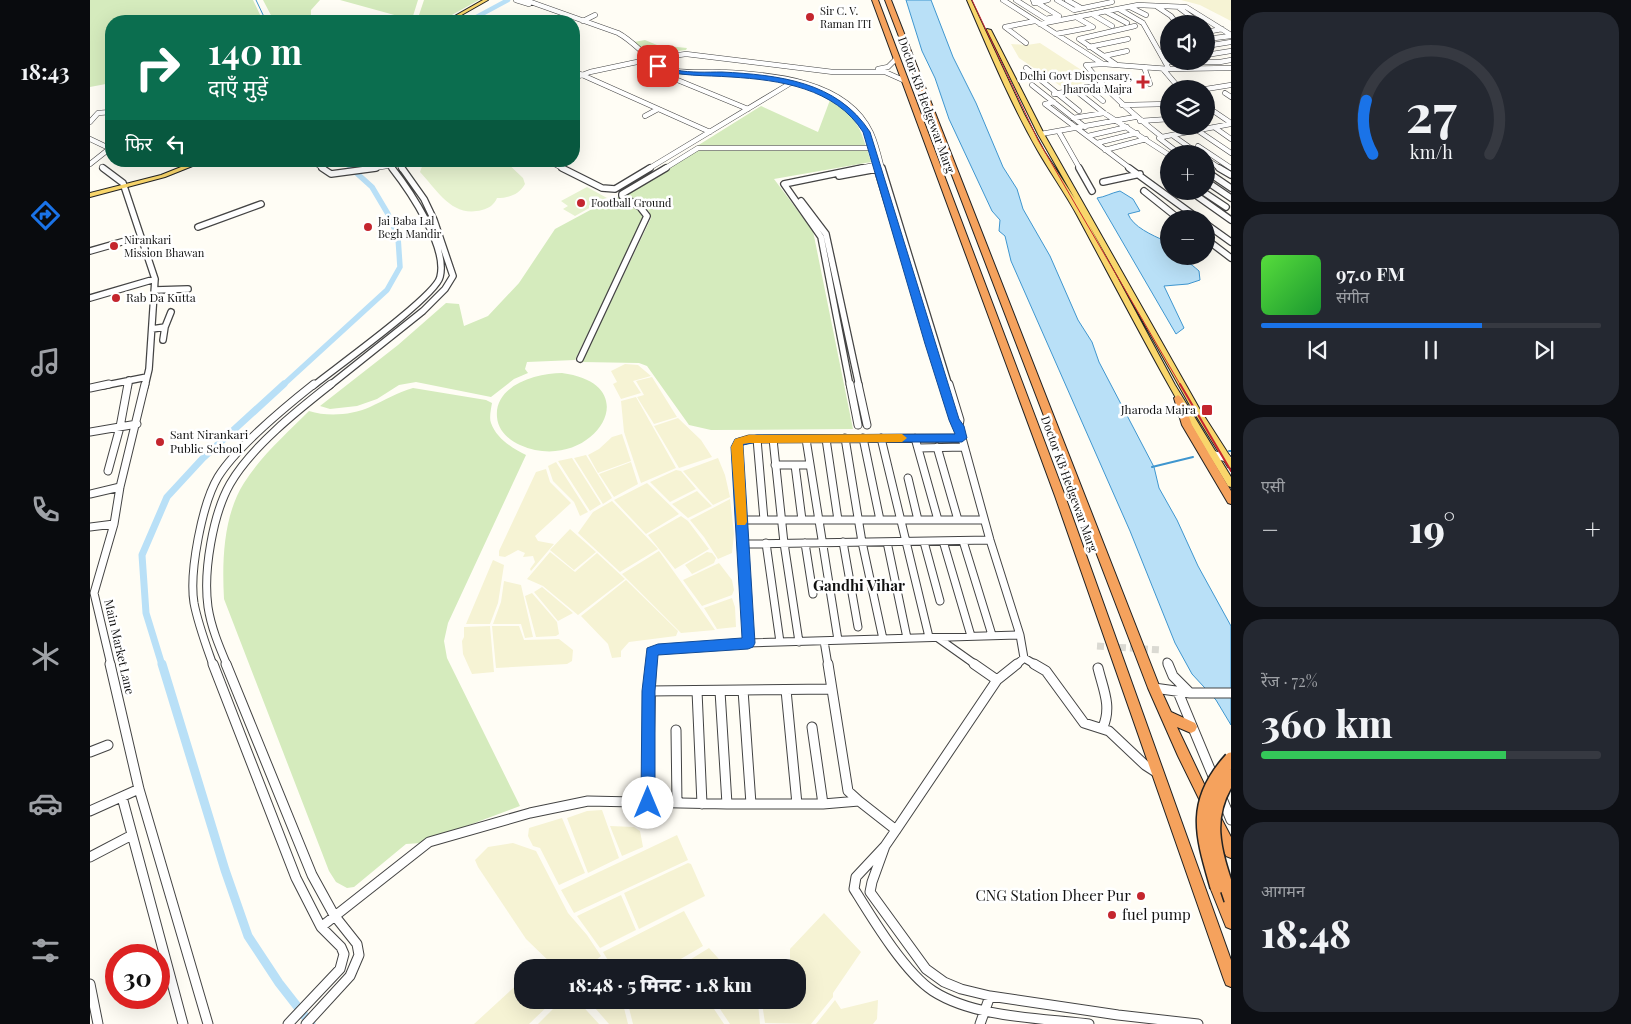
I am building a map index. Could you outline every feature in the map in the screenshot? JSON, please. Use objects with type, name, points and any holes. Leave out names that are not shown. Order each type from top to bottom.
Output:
[{"type":"highway","name":"Doctor KB Hedgewar Marg","points":[[875,0],[903,80],[1034,425],[1160,774],[1231,980]]},
{"type":"highway","name":"Doctor KB Hedgewar Marg","points":[[888,0],[1154,688],[1182,752],[1231,851]]},
{"type":"highway","points":[[1178,398],[1187,425],[1231,500]]},
{"type":"highway","points":[[1166,716],[1191,727]]},
{"type":"highway","points":[[1231,759],[1214,777],[1206,795],[1203,816],[1204,839],[1217,886],[1231,922]]},
{"type":"highway","points":[[1231,776],[1220,789],[1213,819],[1215,853],[1231,900]]},
{"type":"highway","points":[[1197,881],[1201,873],[1207,870],[1216,870],[1224,873],[1231,879]]},
{"type":"main road","points":[[459,15],[486,0]]},
{"type":"main road","points":[[467,15],[493,0]]},
{"type":"main road","points":[[969,0],[997,62],[1041,149],[1080,214],[1178,398],[1231,484]]},
{"type":"main road","points":[[976,0],[1019,93],[1041,134],[1196,409],[1230,462]]},
{"type":"main road","points":[[123,185],[178,167]]},
{"type":"main road","points":[[90,193],[163,176],[186,167]]},
{"type":"street","points":[[517,0],[561,15]]},
{"type":"street","points":[[525,0],[531,4]]},
{"type":"street","points":[[1003,0],[1103,64]]},
{"type":"street","points":[[1016,0],[1047,19],[1059,16],[1035,1]]},
{"type":"street","points":[[1014,7],[1035,1],[1048,0],[1070,13]]},
{"type":"street","points":[[1057,0],[1073,10],[1112,2]]},
{"type":"street","points":[[1069,0],[1081,8]]},
{"type":"street","points":[[1176,3],[1190,15]]},
{"type":"street","points":[[1040,24],[1130,6],[1155,6],[1176,3],[1199,15]]},
{"type":"street","points":[[1141,5],[1153,12]]},
{"type":"street","points":[[1130,6],[1146,15]]},
{"type":"street","points":[[1155,6],[1169,15]]},
{"type":"street","points":[[1118,8],[1143,23],[1160,53]]},
{"type":"street","points":[[1105,11],[1127,23]]},
{"type":"street","points":[[1092,14],[1112,26]]},
{"type":"street","points":[[581,21],[595,15]]},
{"type":"street","points":[[1056,34],[1093,27],[1076,17]]},
{"type":"street","points":[[581,21],[623,38],[646,58],[675,78],[748,109]]},
{"type":"street","points":[[1026,43],[1005,27],[1035,21]]},
{"type":"street","points":[[1215,25],[1231,35]]},
{"type":"street","points":[[1118,65],[1079,39],[1135,26]]},
{"type":"street","points":[[1215,30],[1222,29]]},
{"type":"street","points":[[1215,38],[1231,35]]},
{"type":"street","points":[[1080,49],[1128,39]]},
{"type":"street","points":[[1215,45],[1231,42]]},
{"type":"street","points":[[1104,56],[1127,51]]},
{"type":"street","points":[[1215,56],[1231,51]]},
{"type":"street","points":[[580,74],[646,58],[686,54],[738,58],[833,72],[881,70],[888,67],[896,59]]},
{"type":"street","points":[[1215,59],[1231,60]]},
{"type":"street","points":[[1160,68],[1103,64],[1086,65],[1100,84],[1169,145]]},
{"type":"street","points":[[1144,67],[1150,84]]},
{"type":"street","points":[[1026,68],[1079,111]]},
{"type":"street","points":[[1215,68],[1231,68]]},
{"type":"street","points":[[666,70],[793,81],[822,90],[855,110],[872,132],[879,166],[951,410],[962,438],[984,520],[1020,635],[1024,658]]},
{"type":"street","points":[[881,70],[903,80]]},
{"type":"street","points":[[1165,70],[1173,80]]},
{"type":"street","points":[[580,76],[710,132]]},
{"type":"street","points":[[561,167],[602,188],[611,190],[793,81]]},
{"type":"street","points":[[793,81],[819,91],[851,111],[863,125],[879,166]]},
{"type":"street","points":[[1046,96],[1100,84]]},
{"type":"street","points":[[1032,85],[1084,127]]},
{"type":"street","points":[[1215,88],[1231,85]]},
{"type":"street","points":[[1086,87],[1103,102]]},
{"type":"street","points":[[1075,90],[1104,113],[1160,149]]},
{"type":"street","points":[[1225,93],[1231,97]]},
{"type":"street","points":[[1054,102],[1045,104],[1076,129],[1160,189]]},
{"type":"street","points":[[1122,105],[1160,104]]},
{"type":"street","points":[[645,116],[658,109]]},
{"type":"street","points":[[90,122],[98,113],[105,112]]},
{"type":"street","points":[[1073,118],[1104,113]]},
{"type":"street","points":[[1215,113],[1230,125]]},
{"type":"street","points":[[1041,134],[1135,117]]},
{"type":"street","points":[[1140,121],[1160,120]]},
{"type":"street","points":[[1215,128],[1230,125]]},
{"type":"street","points":[[1088,136],[1127,127]]},
{"type":"street","points":[[1215,129],[1231,139]]},
{"type":"street","points":[[1059,132],[1092,191]]},
{"type":"street","points":[[1097,144],[1137,133]]},
{"type":"street","points":[[1105,150],[1172,135],[1186,145]]},
{"type":"street","points":[[1204,135],[1231,153]]},
{"type":"street","points":[[90,139],[105,146]]},
{"type":"street","points":[[580,359],[647,216],[640,208],[622,196],[622,194],[698,148],[871,148]]},
{"type":"street","points":[[90,164],[105,153]]},
{"type":"street","points":[[1215,157],[1231,168]]},
{"type":"street","points":[[1215,165],[1231,176]]},
{"type":"street","points":[[867,425],[826,234],[790,186],[879,166]]},
{"type":"street","points":[[858,425],[821,237],[784,184],[788,181],[879,166]]},
{"type":"street","points":[[102,167],[123,185]]},
{"type":"street","points":[[320,167],[328,173],[334,174],[378,167]]},
{"type":"street","points":[[288,1024],[336,973],[344,954],[342,947],[321,927],[296,878],[202,635],[194,601],[195,570],[200,528],[218,477],[237,453],[289,404],[417,305],[440,280],[442,268],[430,227],[397,167]]},
{"type":"street","points":[[306,1024],[350,976],[359,955],[358,944],[334,916],[312,875],[253,734],[216,639],[208,606],[213,533],[230,484],[247,460],[301,408],[423,311],[445,289],[453,276],[434,220],[424,199],[398,167]]},
{"type":"street","points":[[1102,182],[1140,174]]},
{"type":"street","points":[[1215,180],[1231,176]]},
{"type":"street","points":[[1215,178],[1231,188]]},
{"type":"street","name":"Main Market Lane","points":[[123,185],[155,280],[152,329],[147,377],[137,424],[120,488],[114,524],[94,593],[139,789],[208,1024]]},
{"type":"street","points":[[1215,187],[1231,198]]},
{"type":"street","points":[[1144,191],[1168,210]]},
{"type":"street","points":[[1215,198],[1231,210]]},
{"type":"street","points":[[1174,200],[1187,210]]},
{"type":"street","points":[[1203,200],[1231,220]]},
{"type":"street","points":[[198,227],[261,204]]},
{"type":"street","points":[[1215,230],[1231,242]]},
{"type":"street","points":[[90,251],[125,241]]},
{"type":"street","points":[[1215,246],[1231,258]]},
{"type":"street","points":[[90,298],[155,280]]},
{"type":"street","points":[[154,290],[188,289]]},
{"type":"street","points":[[163,340],[165,327],[171,312]]},
{"type":"street","points":[[152,329],[165,327]]},
{"type":"street","points":[[90,396],[91,388],[147,377]]},
{"type":"street","points":[[108,471],[120,427],[129,380]]},
{"type":"street","points":[[289,404],[301,408]]},
{"type":"street","points":[[90,432],[137,424]]},
{"type":"street","points":[[806,438],[838,640]]},
{"type":"street","points":[[826,438],[838,520]]},
{"type":"street","points":[[845,438],[862,542],[883,639]]},
{"type":"street","points":[[863,438],[880,520]]},
{"type":"street","points":[[881,438],[928,637]]},
{"type":"street","points":[[915,438],[938,520]]},
{"type":"street","points":[[748,643],[736,447],[739,442],[743,439],[962,438]]},
{"type":"street","points":[[757,439],[764,520]]},
{"type":"street","points":[[773,439],[784,543],[799,642]]},
{"type":"street","points":[[919,448],[964,447]]},
{"type":"street","points":[[938,448],[958,520]]},
{"type":"street","points":[[1211,454],[1230,462]]},
{"type":"street","points":[[775,465],[810,465]]},
{"type":"street","points":[[795,465],[802,520]]},
{"type":"street","points":[[908,478],[918,520]]},
{"type":"street","points":[[90,494],[120,488]]},
{"type":"street","points":[[741,520],[984,520]]},
{"type":"street","points":[[90,527],[114,524]]},
{"type":"street","points":[[743,544],[990,540]]},
{"type":"street","points":[[943,541],[971,636]]},
{"type":"street","points":[[964,541],[992,635]]},
{"type":"street","points":[[844,542],[858,628]]},
{"type":"street","points":[[887,542],[907,638]]},
{"type":"street","points":[[924,542],[940,601]]},
{"type":"street","points":[[805,543],[813,594]]},
{"type":"street","points":[[766,544],[780,642]]},
{"type":"street","points":[[648,803],[649,691],[651,654],[654,650],[748,643],[1020,635]]},
{"type":"street","points":[[938,638],[997,680]]},
{"type":"street","points":[[824,641],[848,791],[896,830]]},
{"type":"street","points":[[1024,658],[1038,665],[1050,675],[1084,723],[1090,727],[1104,727],[1119,739],[1146,768],[1160,774]]},
{"type":"street","points":[[1024,658],[997,680],[885,846],[856,877],[854,889],[916,975],[933,991],[948,999],[986,1010],[1089,1024]]},
{"type":"street","points":[[1167,662],[1173,676],[1190,693]]},
{"type":"street","points":[[1098,668],[1108,708],[1104,727]]},
{"type":"street","points":[[1154,688],[1190,693],[1231,693]]},
{"type":"street","points":[[649,691],[831,689]]},
{"type":"street","points":[[743,690],[751,804]]},
{"type":"street","points":[[786,690],[797,804]]},
{"type":"street","points":[[697,691],[702,804]]},
{"type":"street","points":[[720,691],[727,804]]},
{"type":"street","points":[[1178,692],[1231,820]]},
{"type":"street","points":[[812,727],[823,804]]},
{"type":"street","points":[[676,730],[677,803]]},
{"type":"street","points":[[90,752],[108,745]]},
{"type":"street","points":[[90,811],[139,789]]},
{"type":"street","points":[[122,798],[183,1024]]},
{"type":"street","points":[[321,927],[429,842],[444,836],[569,803],[603,800],[702,804],[823,804],[859,801]]},
{"type":"street","points":[[90,857],[132,835]]},
{"type":"street","points":[[885,846],[882,858],[869,887],[872,898],[926,969],[944,982],[990,996],[1118,1015],[1198,1024]]},
{"type":"street","points":[[336,973],[350,976]]},
{"type":"street","points":[[90,984],[97,1024]]},
{"type":"street","points":[[980,1024],[990,996]]},
{"type":"shaded area","points":[[1181,0],[1231,0],[1231,21],[1200,5]]},
{"type":"shaded area","points":[[1040,43],[1086,73],[1089,81],[1065,89],[1019,58],[1011,44],[1027,45]]},
{"type":"shaded area","points":[[625,364],[638,365],[651,376],[633,381],[641,393],[621,399],[613,384],[617,382],[611,371]]},
{"type":"shaded area","points":[[652,377],[677,417],[654,424],[637,397],[644,395],[636,381]]},
{"type":"shaded area","points":[[636,397],[676,468],[641,483],[624,432],[621,401]]},
{"type":"shaded area","points":[[678,418],[701,440],[712,457],[679,468],[654,426]]},
{"type":"shaded area","points":[[622,434],[631,461],[598,473],[588,455],[599,449],[612,437]]},
{"type":"shaded area","points":[[586,455],[612,498],[603,504],[574,458]]},
{"type":"shaded area","points":[[572,458],[601,504],[590,511],[558,461]]},
{"type":"shaded area","points":[[718,458],[725,475],[730,497],[713,505],[683,471]]},
{"type":"shaded area","points":[[556,462],[588,512],[580,516],[574,502],[553,481],[548,466]]},
{"type":"shaded area","points":[[631,462],[638,484],[614,497],[599,474]]},
{"type":"shaded area","points":[[546,469],[550,482],[571,503],[535,536],[538,541],[554,544],[531,571],[530,569],[535,562],[533,556],[523,557],[525,553],[518,550],[505,557],[499,556],[499,551],[536,472]]},
{"type":"shaded area","points":[[676,470],[681,471],[696,489],[670,502],[650,482]]},
{"type":"shaded area","points":[[647,483],[679,514],[646,534],[614,500]]},
{"type":"shaded area","points":[[697,491],[712,506],[688,518],[672,504]]},
{"type":"shaded area","points":[[730,499],[734,534],[732,553],[718,559],[690,520]]},
{"type":"shaded area","points":[[612,501],[658,549],[620,572],[578,533],[593,512]]},
{"type":"shaded area","points":[[681,516],[688,521],[709,549],[675,569],[648,535]]},
{"type":"shaded area","points":[[570,529],[596,552],[574,570],[550,550]]},
{"type":"shaded area","points":[[659,551],[715,630],[681,633],[622,574]]},
{"type":"shaded area","points":[[550,552],[575,572],[597,553],[625,579],[578,615],[543,586],[527,579]]},
{"type":"shaded area","points":[[707,552],[712,553],[716,558],[714,563],[692,574],[685,565]]},
{"type":"shaded area","points":[[493,560],[504,565],[498,603],[490,624],[466,624]]},
{"type":"shaded area","points":[[719,563],[732,580],[734,590],[732,595],[702,606],[683,580]]},
{"type":"shaded area","points":[[626,580],[678,631],[676,636],[629,642],[621,651],[621,657],[612,658],[608,644],[581,616]]},
{"type":"shaded area","points":[[504,581],[521,585],[533,637],[525,638],[521,624],[493,624],[501,602]]},
{"type":"shaded area","points":[[542,587],[573,613],[558,621],[534,592]]},
{"type":"shaded area","points":[[532,593],[557,622],[559,634],[556,636],[536,637],[525,596]]},
{"type":"shaded area","points":[[732,598],[735,607],[736,627],[717,629],[704,608]]},
{"type":"shaded area","points":[[490,626],[494,672],[472,674],[463,654],[464,627]]},
{"type":"shaded area","points":[[492,626],[519,626],[524,640],[559,639],[573,650],[572,661],[567,664],[496,668]]},
{"type":"shaded area","points":[[602,810],[619,858],[588,873],[567,818],[587,811]]},
{"type":"shaded area","points":[[562,818],[585,873],[559,885],[540,848],[533,846],[528,836],[529,828]]},
{"type":"shaded area","points":[[610,826],[634,827],[640,831],[643,847],[622,856]]},
{"type":"shaded area","points":[[677,835],[688,860],[574,913],[561,890]]},
{"type":"shaded area","points":[[513,843],[536,851],[568,913],[587,935],[601,956],[597,959],[547,959],[526,939],[478,867],[475,860],[488,847]]},
{"type":"shaded area","points":[[688,863],[691,864],[705,896],[639,929],[624,893]]},
{"type":"shaded area","points":[[621,895],[636,930],[600,948],[577,916]]},
{"type":"shaded area","points":[[684,911],[703,946],[681,959],[607,959],[603,952]]},
{"type":"shaded area","points":[[824,913],[861,952],[833,993],[833,997],[811,1024],[765,1023],[763,1009],[806,1009],[806,959],[790,959],[790,949]]},
{"type":"shaded area","points":[[709,948],[719,959],[691,959]]},
{"type":"shaded area","points":[[514,987],[514,1009],[545,1009],[529,1024],[474,1024]]},
{"type":"shaded area","points":[[835,1000],[841,1009],[878,1000],[877,1019],[873,1024],[816,1024]]},
{"type":"shaded area","points":[[553,1009],[585,1009],[599,1024],[538,1024]]},
{"type":"shaded area","points":[[596,1009],[624,1009],[628,1024],[609,1024]]},
{"type":"shaded area","points":[[629,1009],[714,1009],[724,1024],[633,1024]]},
{"type":"shaded area","points":[[720,1009],[758,1009],[760,1024],[730,1024]]},
{"type":"green space","points":[[90,0],[253,0],[260,15],[105,15],[105,84],[90,87]]},
{"type":"green space","points":[[263,0],[320,0],[311,10],[311,15],[271,15]]},
{"type":"green space","points":[[340,0],[418,0],[413,15],[394,15]]},
{"type":"green space","points":[[424,0],[479,0],[452,15],[419,15]]},
{"type":"green space","points":[[645,40],[657,45],[687,48],[686,50],[649,54],[644,52],[634,42]]},
{"type":"green space","points":[[830,100],[844,110],[858,125],[866,147],[697,146],[761,106],[818,132]]},
{"type":"green space","points":[[867,149],[871,162],[774,179],[813,231],[853,429],[711,430],[689,425],[647,366],[639,363],[582,362],[651,218],[649,211],[625,195],[698,150]]},
{"type":"green space","points":[[422,167],[511,167],[523,178],[525,184],[520,191],[513,195],[497,198],[487,208],[471,211],[462,210],[446,201],[420,172]]},
{"type":"green space","name":"Football Ground","points":[[587,187],[607,198],[575,216],[563,209],[568,206],[561,201]]},
{"type":"green space","points":[[619,197],[643,212],[644,217],[575,360],[527,362],[525,369],[528,373],[514,379],[491,397],[416,382],[399,385],[377,399],[357,406],[330,409],[320,406],[398,345],[446,303],[459,304],[464,326],[488,316],[519,283],[555,229],[607,201]]},
{"type":"green space","points":[[562,373],[589,381],[603,394],[607,409],[601,425],[588,439],[569,449],[546,451],[520,445],[508,438],[499,427],[497,417],[498,406],[502,397],[510,389],[530,378]]},
{"type":"green space","points":[[413,388],[486,400],[492,403],[490,419],[493,428],[506,442],[526,455],[448,623],[444,641],[447,658],[520,806],[421,843],[406,844],[354,887],[347,888],[336,882],[329,871],[224,599],[225,540],[232,510],[244,483],[266,454],[309,411],[332,414],[356,412]]},
{"type":"water","points":[[906,0],[931,0],[953,57],[976,103],[1003,167],[1017,189],[1023,209],[1050,256],[1078,320],[1092,342],[1099,362],[1154,467],[1159,488],[1177,520],[1198,566],[1231,626],[1231,725],[1216,700],[1192,674],[1175,643],[1130,531],[1011,261],[1005,236],[999,231],[1000,220],[992,211],[949,119],[935,78],[922,51]]},
{"type":"water","points":[[1120,191],[1133,199],[1140,211],[1128,214],[1130,219],[1160,239],[1160,265],[1192,265],[1199,271],[1200,280],[1188,284],[1164,286],[1184,328],[1176,334],[1097,198]]},
{"type":"waterway","points":[[256,0],[263,15]]},
{"type":"waterway","points":[[480,15],[508,0]]},
{"type":"waterway","points":[[282,386],[387,290],[400,267],[398,237],[388,214],[372,187],[351,168]]},
{"type":"waterway","points":[[162,665],[146,613],[142,555],[167,497],[203,458],[284,384]]},
{"type":"waterway","points":[[1152,467],[1193,457]]},
{"type":"waterway","points":[[162,664],[225,870],[248,936],[279,983],[311,1024]]},
{"type":"tunnel","points":[[1097,646],[1161,650]]},
{"type":"railway","points":[[972,0],[1038,140],[1181,386]]},
{"type":"railway","points":[[1180,384],[1231,471]]},
{"type":"slow traffic","points":[[741,522],[736,447],[743,439],[902,438]]},
{"type":"place","name":"Sir C. V. Raman ITI","points":[[810,17]]},
{"type":"place","name":"Delhi Govt Dispensary, Jharoda Majra","points":[[1143,82]]},
{"type":"place","name":"Football Ground","points":[[581,203]]},
{"type":"place","name":"Jai Baba Lal Begh Mandir","points":[[368,227]]},
{"type":"place","name":"Nirankari Mission Bhawan","points":[[114,246]]},
{"type":"place","name":"Rab Da Kutta","points":[[116,298]]},
{"type":"place","name":"Jharoda Majra","points":[[1207,410]]},
{"type":"place","name":"Sant Nirankari Public School","points":[[160,442]]},
{"type":"place","name":"CNG Station Dheer Pur","points":[[1141,896]]},
{"type":"place","name":"fuel pump","points":[[1112,915]]},
{"type":"district","name":"Gandhi Vihar","points":[[859,586]]},
{"type":"route","points":[[648,803],[649,691],[652,652],[748,643],[736,447],[739,442],[743,439],[962,438],[954,420],[867,132],[863,125],[843,105],[806,86],[773,78],[674,72],[664,70],[658,66]]}]
